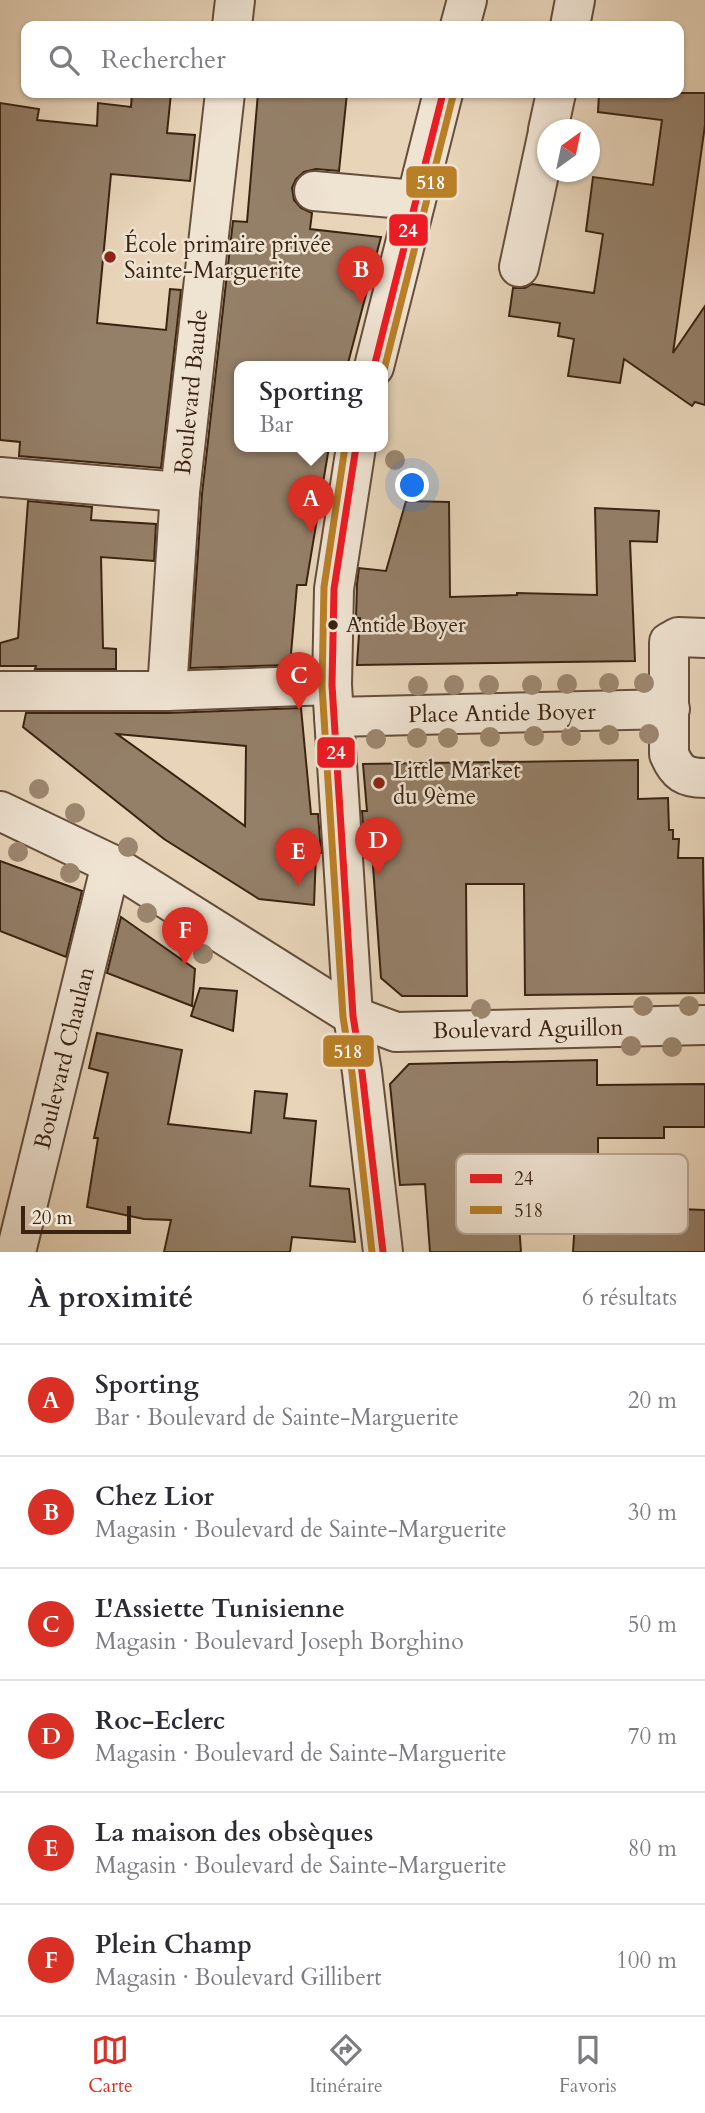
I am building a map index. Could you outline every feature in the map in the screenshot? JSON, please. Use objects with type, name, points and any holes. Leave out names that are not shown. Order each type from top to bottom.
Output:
[{"type":"street","points":[[233,21],[235,0]]},
{"type":"street","points":[[461,21],[467,0]]},
{"type":"street","points":[[571,21],[575,0]]},
{"type":"street","name":"Boulevard Baude","points":[[167,691],[180,492],[224,98]]},
{"type":"street","points":[[375,361],[442,98]]},
{"type":"street","points":[[551,119],[555,98]]},
{"type":"street","points":[[519,267],[537,182]]},
{"type":"street","points":[[314,191],[415,200]]},
{"type":"street","points":[[355,452],[334,589],[333,701],[353,1016],[383,1252]]},
{"type":"street","points":[[0,477],[180,492]]},
{"type":"street","points":[[705,638],[678,637],[668,642],[669,754],[675,769],[690,778],[705,778]]},
{"type":"street","name":"Place Antide Boyer","points":[[0,692],[167,691],[333,701],[670,709]]},
{"type":"street","name":"Boulevard Aguillon","points":[[0,811],[111,864],[353,1016],[397,1032],[705,1025]]},
{"type":"street","name":"Boulevard Chaulan","points":[[16,1252],[111,864]]},
{"type":"building","points":[[684,93],[705,93],[705,125],[673,353],[705,306],[705,405],[695,402],[692,406],[624,359],[620,383],[568,376],[574,339],[558,336],[560,323],[509,316],[513,288],[525,288],[532,284],[594,293],[603,234],[586,231],[592,182],[600,182],[600,178],[653,185],[662,120],[598,112],[599,98],[684,98]]},
{"type":"building","points":[[132,98],[170,98],[167,133],[195,135],[190,181],[111,174],[97,323],[166,330],[170,289],[181,290],[161,468],[19,456],[20,442],[0,440],[0,103],[39,109],[37,120],[97,126],[98,103],[131,107]]},
{"type":"building","points":[[258,98],[346,98],[339,171],[316,169],[304,172],[296,179],[292,188],[294,200],[301,208],[312,213],[310,229],[381,237],[349,361],[234,361],[234,452],[328,452],[306,585],[297,585],[290,665],[190,668],[202,494],[233,221],[247,222]]},
{"type":"building","points":[[28,501],[92,507],[91,520],[156,524],[154,561],[101,557],[103,648],[116,649],[116,669],[0,666],[0,643],[18,638]]},
{"type":"building","points":[[406,501],[449,502],[450,597],[517,593],[597,595],[595,508],[659,511],[657,542],[630,541],[635,661],[357,665],[359,568],[386,571]]},
{"type":"building","points":[[301,708],[311,814],[318,814],[321,853],[316,853],[314,905],[259,899],[164,839],[23,727],[26,713],[167,713]],"holes":[[[117,734],[246,746],[245,826]]]},
{"type":"building","points":[[638,760],[638,799],[668,798],[669,830],[673,830],[673,839],[679,839],[678,858],[703,858],[705,993],[525,995],[524,884],[466,884],[467,996],[402,996],[381,978],[372,852],[365,852],[362,811],[367,811],[363,764]]},
{"type":"building","points":[[0,861],[82,891],[66,957],[0,931]]},
{"type":"building","points":[[121,917],[195,969],[192,1006],[107,973]]},
{"type":"building","points":[[200,988],[237,991],[233,1031],[191,1016]]},
{"type":"building","points":[[97,1033],[182,1050],[168,1124],[251,1133],[255,1091],[287,1094],[284,1118],[316,1121],[310,1186],[349,1189],[355,1242],[292,1237],[290,1252],[164,1252],[171,1220],[144,1219],[87,1207],[98,1138],[94,1138],[108,1073],[89,1068]]},
{"type":"building","points":[[597,1060],[597,1085],[705,1084],[705,1127],[664,1127],[664,1138],[598,1138],[598,1154],[456,1154],[456,1234],[520,1234],[521,1252],[430,1252],[425,1184],[400,1185],[390,1084],[409,1064]]},
{"type":"building","points":[[688,1209],[705,1210],[705,1252],[573,1252],[574,1234],[688,1234]]},
{"type":"transit line","name":"24","points":[[376,361],[442,98]]},
{"type":"transit line","name":"518","points":[[386,361],[452,98]]},
{"type":"transit line","name":"518","points":[[344,452],[324,587],[322,686],[343,1017],[372,1252]]},
{"type":"transit line","name":"24","points":[[355,452],[334,589],[332,685],[353,1016],[383,1252]]},
{"type":"place","name":"École primaire privée Sainte-Marguerite","points":[[110,257]]},
{"type":"place","name":"Chez Lior","points":[[361,304]]},
{"type":"place","name":"Sporting","points":[[311,533]]},
{"type":"place","name":"Antide Boyer","points":[[333,625]]},
{"type":"place","name":"L'Assiette Tunisienne","points":[[299,710]]},
{"type":"place","name":"Little Market du 9ème","points":[[379,783]]},
{"type":"place","name":"Roc-Eclerc","points":[[378,875]]},
{"type":"place","name":"La maison des obsèques","points":[[298,886]]},
{"type":"place","name":"Plein Champ","points":[[185,965]]}]
